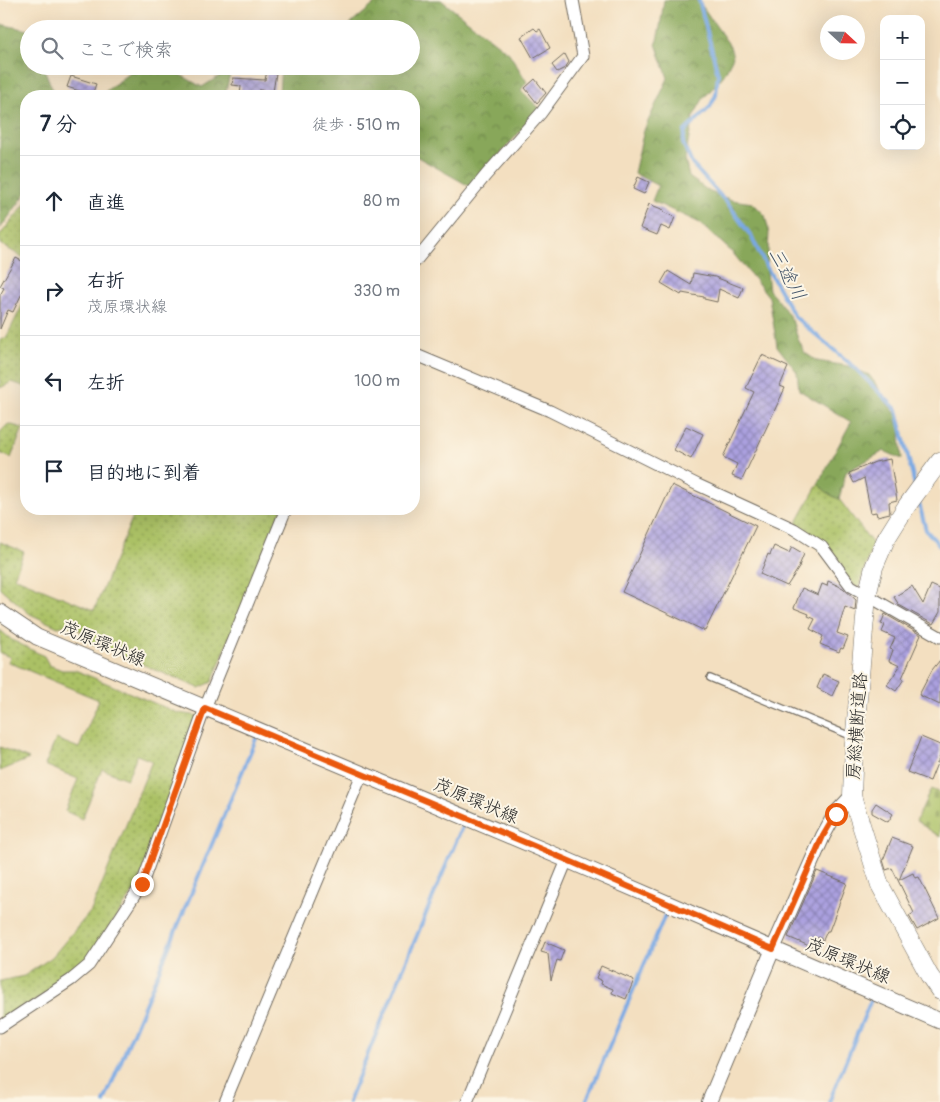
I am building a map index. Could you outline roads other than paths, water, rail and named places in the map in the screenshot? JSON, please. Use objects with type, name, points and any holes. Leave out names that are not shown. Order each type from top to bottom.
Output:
[{"type":"highway","name":"房総横断道路","points":[[940,460],[906,507],[886,539],[874,567],[867,596],[852,796],[880,885],[925,968],[940,991]]},
{"type":"main road","name":"茂原環状線","points":[[0,612],[37,637],[567,860],[940,1021]]},
{"type":"street","points":[[420,256],[541,112],[583,56],[573,0]]},
{"type":"street","points":[[420,356],[550,410],[698,485],[794,529],[822,547],[851,586],[940,637]]},
{"type":"street","points":[[0,1027],[71,980],[89,965],[142,884],[205,708],[284,515]]},
{"type":"street","points":[[226,1102],[362,774]]},
{"type":"street","points":[[709,1102],[823,836],[836,814],[852,796]]},
{"type":"street","points":[[467,1102],[567,860]]},
{"type":"lane","points":[[710,678],[855,738]]},
{"type":"waterway","name":"三途川","points":[[699,0],[718,74],[716,95],[710,107],[685,131],[683,143],[692,164],[729,205],[751,236],[795,317],[854,367],[897,410],[915,486]]},
{"type":"waterway","name":"三途川","points":[[918,500],[926,530],[940,546]]},
{"type":"waterway","points":[[104,1102],[258,734]]},
{"type":"waterway","points":[[348,1102],[464,822]]},
{"type":"waterway","points":[[586,1102],[668,908]]},
{"type":"waterway","points":[[829,1102],[871,1000]]}]
